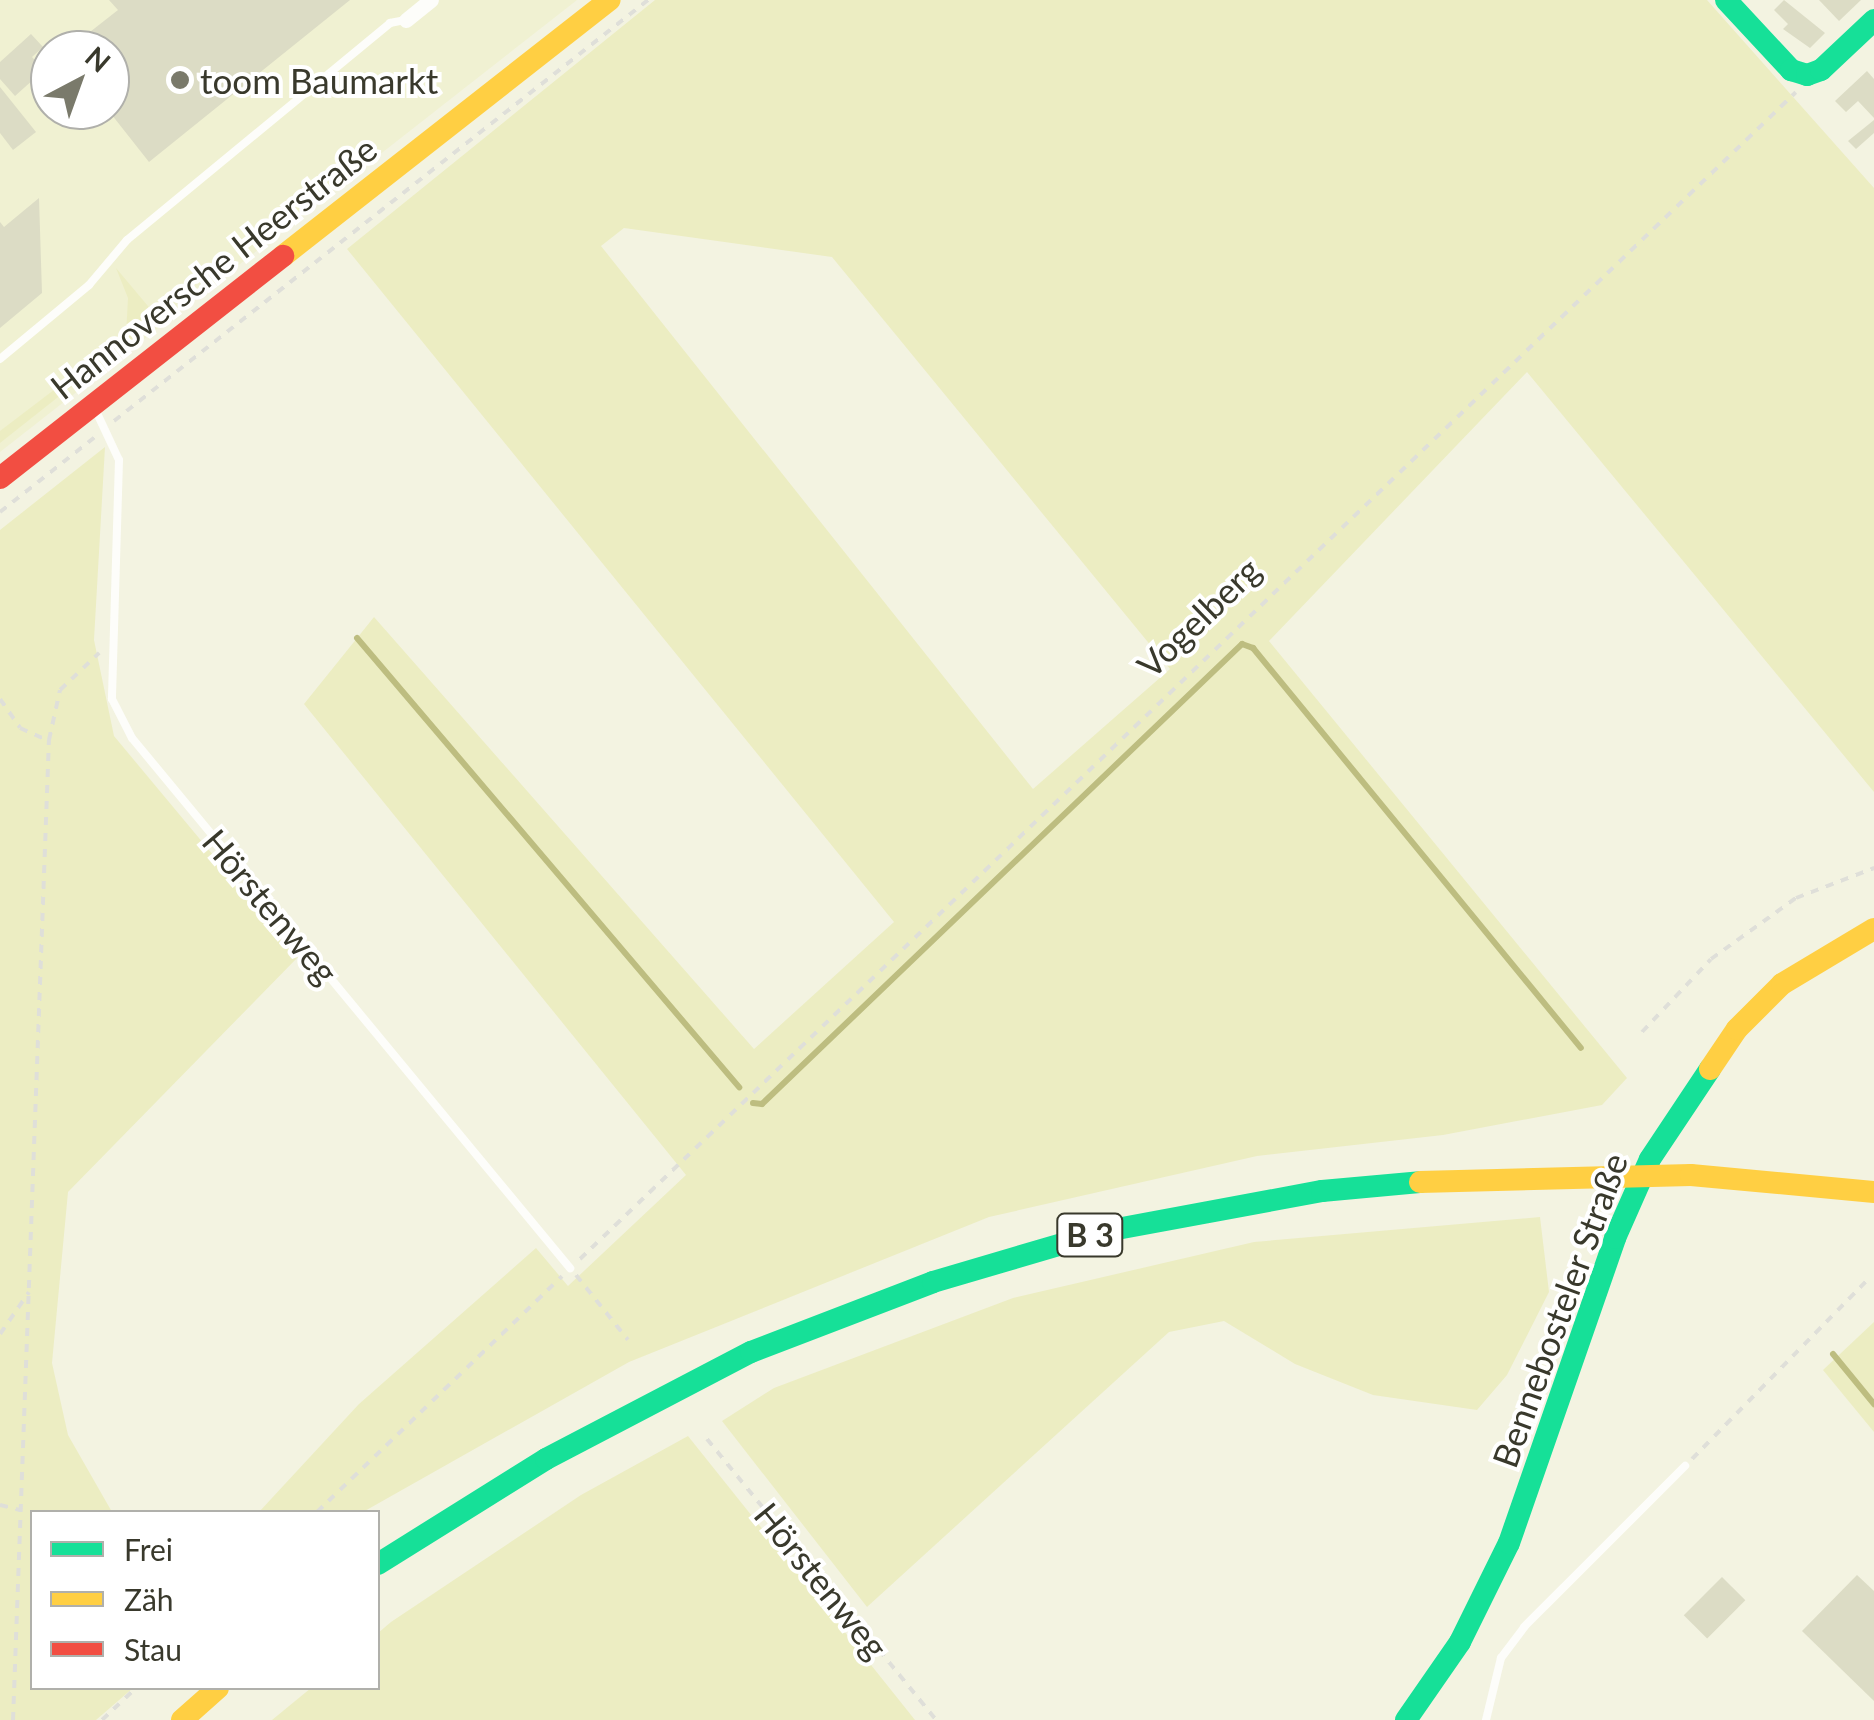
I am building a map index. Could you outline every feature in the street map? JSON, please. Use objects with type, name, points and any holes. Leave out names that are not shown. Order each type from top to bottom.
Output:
[{"type":"main road","name":"Hannoversche Heerstraße","points":[[0,478],[610,0]]},
{"type":"main road","points":[[1726,0],[1791,70],[1807,76],[1872,25]]},
{"type":"main road","name":"Bennebosteler Straße","points":[[1406,1720],[1460,1642],[1509,1543],[1615,1238],[1650,1159],[1697,1080],[1782,984],[1874,929]]},
{"type":"main road","name":"B 3","points":[[380,1563],[546,1458],[751,1352],[933,1282],[1106,1231],[1305,1194],[1482,1176],[1691,1175],[1874,1192]]},
{"type":"main road","points":[[182,1720],[216,1690]]},
{"type":"street","points":[[406,20],[431,0]]},
{"type":"lane","points":[[0,359],[90,285],[127,240],[390,24],[406,20]]},
{"type":"lane","name":"Hörstenweg","points":[[92,406],[108,426],[119,460],[110,642],[112,698],[132,738],[570,1268]]},
{"type":"lane","points":[[1486,1720],[1501,1658],[1524,1627],[1685,1466]]},
{"type":"path","points":[[0,512],[648,0]]},
{"type":"path","name":"Vogelberg","points":[[319,1510],[1807,76]]},
{"type":"path","points":[[12,1720],[49,740],[60,690],[110,642]]},
{"type":"path","points":[[0,699],[20,728],[49,740]]},
{"type":"path","points":[[1642,1032],[1711,958],[1782,908],[1874,868]]},
{"type":"path","points":[[570,1268],[628,1340]]},
{"type":"path","points":[[1685,1466],[1870,1277]]},
{"type":"path","points":[[0,1334],[28,1292]]},
{"type":"path","name":"Hörstenweg","points":[[707,1439],[936,1720]]},
{"type":"path","points":[[0,1505],[20,1510]]},
{"type":"path","points":[[102,1720],[134,1690]]},
{"type":"shaded area","points":[[0,0],[577,0],[0,452]]},
{"type":"shaded area","points":[[655,0],[1707,0],[1874,188],[1874,792],[1527,372],[1269,641],[1627,1078],[1602,1105],[1443,1135],[1257,1156],[989,1217],[629,1362],[367,1510],[261,1510],[359,1404],[536,1248],[568,1286],[686,1175],[304,704],[374,617],[754,1049],[894,922],[347,249]],"holes":[[[624,228],[832,257],[1170,669],[1033,789],[601,246]]]},
{"type":"shaded area","points":[[116,268],[158,318],[0,443],[0,431],[126,335],[128,298]]},
{"type":"shaded area","points":[[105,447],[94,640],[114,736],[298,957],[68,1192],[52,1363],[68,1435],[111,1510],[30,1510],[30,1690],[131,1690],[96,1720],[0,1720],[0,530]]},
{"type":"shaded area","points":[[1540,1217],[1549,1292],[1507,1375],[1477,1410],[1373,1395],[1295,1364],[1224,1321],[1169,1332],[867,1607],[722,1421],[774,1388],[1013,1298],[1254,1242]]},
{"type":"shaded area","points":[[1874,1322],[1874,1432],[1823,1370]]},
{"type":"shaded area","points":[[688,1436],[915,1720],[272,1720],[309,1690],[380,1690],[380,1631],[581,1495]]},
{"type":"building","name":"toom Baumarkt","points":[[109,0],[350,0],[149,162],[124,130],[130,130],[130,30],[92,30],[118,10]]},
{"type":"building","points":[[1784,0],[1825,33],[1810,48],[1783,29],[1788,24],[1774,10]]},
{"type":"building","points":[[1819,0],[1861,0],[1839,21]]},
{"type":"building","points":[[30,35],[30,83],[15,96],[0,79],[0,62]]},
{"type":"building","points":[[1867,71],[1874,79],[1874,118],[1858,101],[1846,112],[1835,101]]},
{"type":"building","points":[[0,87],[30,124],[30,130],[36,132],[13,150],[0,133]]},
{"type":"building","points":[[1874,120],[1874,133],[1856,149],[1848,141]]},
{"type":"building","points":[[39,198],[42,293],[0,328],[0,222],[4,227]]},
{"type":"building","points":[[1857,1575],[1874,1591],[1874,1701],[1802,1631]]},
{"type":"building","points":[[1722,1577],[1745,1600],[1707,1639],[1684,1615]]},
{"type":"waterway","points":[[357,638],[739,1087]]},
{"type":"waterway","points":[[753,1103],[762,1104],[1242,644],[1253,648],[1581,1048]]},
{"type":"waterway","points":[[1833,1354],[1874,1404]]},
{"type":"traffic: fast","points":[[1726,0],[1791,70],[1807,75],[1821,70],[1874,20]]},
{"type":"traffic: fast","points":[[1406,1720],[1460,1642],[1509,1543],[1615,1238],[1650,1159],[1710,1069]]},
{"type":"traffic: fast","points":[[380,1563],[546,1459],[751,1352],[933,1282],[1106,1231],[1322,1191],[1420,1182]]},
{"type":"traffic: slow","points":[[283,256],[610,0]]},
{"type":"traffic: slow","points":[[1710,1069],[1737,1029],[1782,984],[1874,929]]},
{"type":"traffic: slow","points":[[1420,1182],[1691,1175],[1874,1192]]},
{"type":"traffic: slow","points":[[182,1720],[216,1690]]},
{"type":"traffic: jam","points":[[0,478],[283,256]]},
{"type":"place","name":"toom Baumarkt","points":[[180,80]]}]
